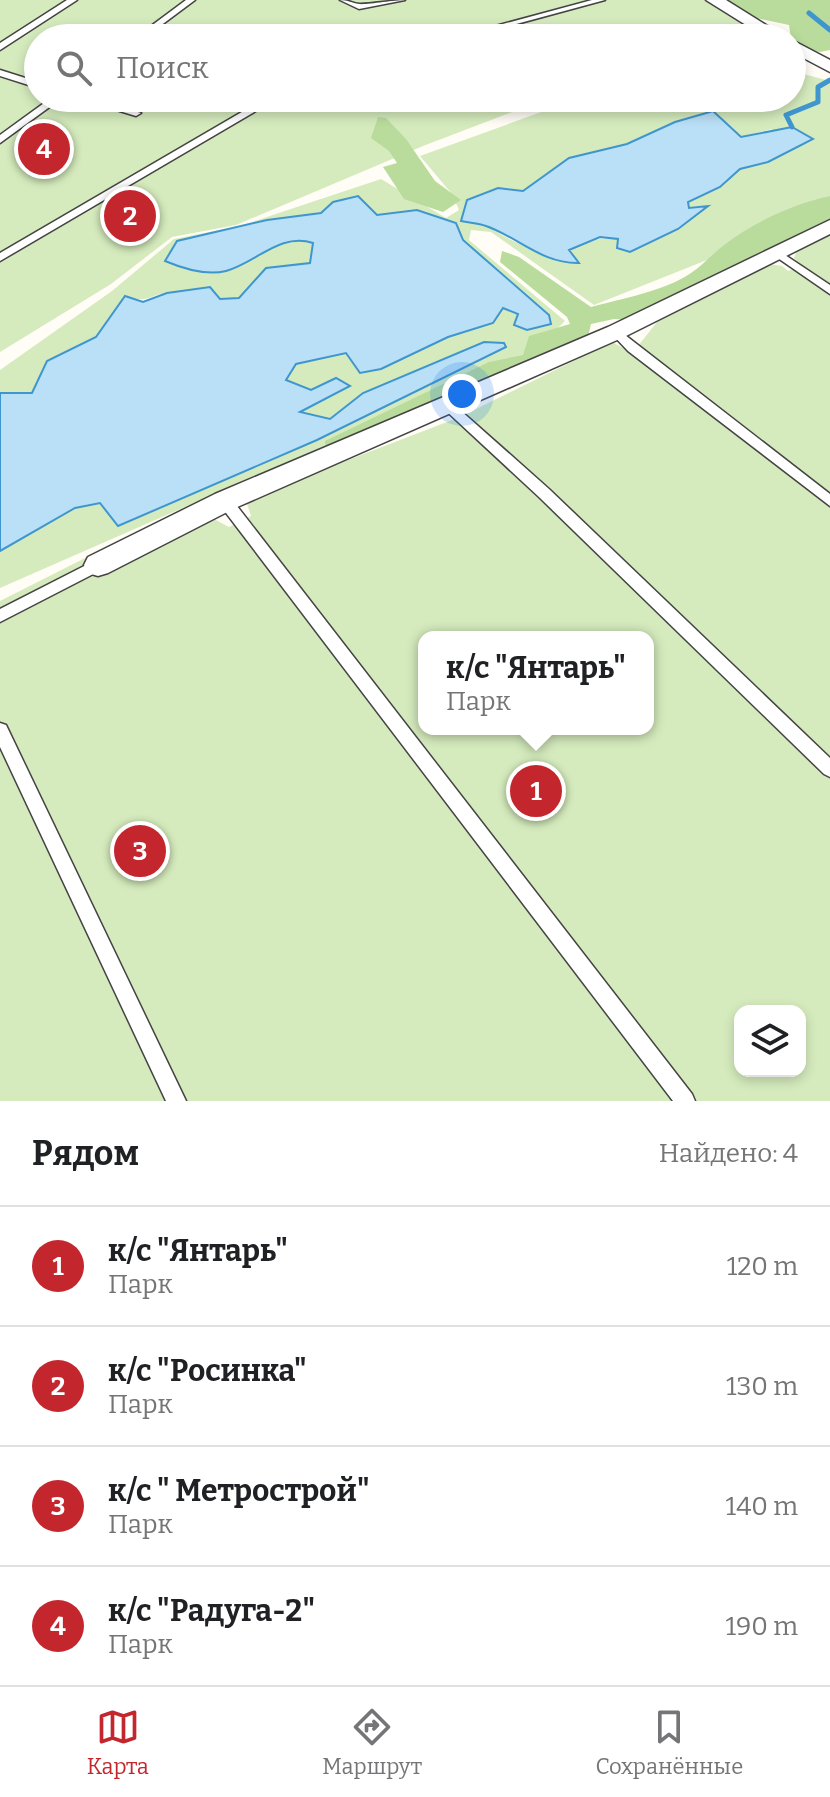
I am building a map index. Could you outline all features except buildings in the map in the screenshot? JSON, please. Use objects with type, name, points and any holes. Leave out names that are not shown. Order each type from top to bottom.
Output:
[{"type":"street","points":[[714,0],[755,24]]},
{"type":"street","points":[[806,53],[830,67]]},
{"type":"street","points":[[98,565],[225,501],[616,332],[830,226]]},
{"type":"lane","points":[[36,24],[73,0]]},
{"type":"lane","points":[[158,24],[191,0]]},
{"type":"lane","points":[[344,0],[359,7],[401,0]]},
{"type":"lane","points":[[509,24],[601,0]]},
{"type":"lane","points":[[0,47],[24,32]]},
{"type":"lane","points":[[0,73],[24,81]]},
{"type":"lane","points":[[0,140],[38,112]]},
{"type":"lane","points":[[0,258],[249,112]]},
{"type":"lane","points":[[776,252],[830,290]]},
{"type":"lane","points":[[616,332],[830,501]]},
{"type":"lane","points":[[447,405],[556,504],[830,769]]},
{"type":"lane","points":[[225,501],[685,1101]]},
{"type":"lane","points":[[0,616],[98,565]]},
{"type":"lane","points":[[0,730],[176,1101]]},
{"type":"green space","points":[[0,0],[706,0],[748,24],[24,24],[24,112],[512,112],[236,225],[172,237],[111,284],[0,352]]},
{"type":"green space","points":[[725,0],[830,0],[830,50],[820,52],[806,48],[806,24],[784,24],[756,18]]},
{"type":"green space","points":[[806,75],[830,81],[830,200],[732,250],[594,305],[491,232],[471,230],[469,240],[565,321],[527,357],[0,588],[0,551],[75,508],[100,503],[119,526],[484,342],[363,393],[330,419],[298,412],[349,386],[336,378],[311,390],[285,380],[295,364],[346,353],[381,369],[448,337],[493,323],[503,308],[518,315],[549,314],[463,240],[456,223],[417,210],[377,215],[333,202],[321,213],[267,220],[241,228],[226,271],[268,248],[290,241],[313,242],[310,263],[266,268],[239,298],[177,293],[144,299],[125,296],[96,337],[47,361],[31,394],[0,393],[0,370],[112,291],[174,239],[240,226],[381,179],[446,218],[459,210],[452,194],[420,156],[541,112],[710,112],[675,122],[627,144],[569,158],[523,191],[498,188],[487,226],[516,242],[536,249],[558,251],[610,238],[619,239],[630,252],[678,229],[706,207],[688,208],[688,202],[720,187],[740,169],[768,162],[772,129],[741,137],[714,112],[806,112]]},
{"type":"green space","points":[[378,117],[386,118],[406,139],[435,181],[461,200],[443,212],[404,199],[383,167],[397,163],[389,151],[371,138]]},
{"type":"green space","points":[[830,196],[830,220],[631,320],[614,319],[591,324],[587,341],[326,450],[325,441],[489,362],[523,355],[529,336],[570,324],[567,317],[500,262],[502,251],[519,257],[591,307],[668,285],[695,270],[720,248],[761,221]]},
{"type":"green space","points":[[830,234],[830,1101],[0,1101],[0,601],[91,555],[98,565],[212,518],[229,527],[251,516],[247,504],[270,490],[460,417],[612,342],[627,350],[638,346],[657,322],[768,264],[782,266],[788,271],[801,266],[794,258],[797,251]]},
{"type":"water","points":[[714,112],[741,137],[792,127],[813,139],[768,162],[740,169],[720,187],[688,202],[689,208],[708,206],[678,229],[630,252],[617,248],[618,239],[600,237],[569,250],[579,263],[566,262],[542,255],[486,226],[461,221],[467,200],[498,188],[523,191],[569,158],[627,144],[675,122]]},
{"type":"water","points":[[358,196],[377,215],[417,210],[456,223],[463,240],[549,315],[551,324],[527,330],[514,325],[518,314],[503,308],[493,323],[448,337],[381,369],[360,373],[346,353],[296,364],[286,380],[311,390],[336,378],[350,386],[300,412],[330,419],[363,393],[484,342],[504,343],[506,347],[317,440],[118,526],[100,503],[75,508],[0,551],[0,393],[32,393],[47,361],[96,337],[125,296],[143,302],[167,293],[210,287],[220,299],[239,298],[266,268],[310,263],[313,243],[301,241],[279,245],[237,267],[211,273],[165,261],[177,241],[267,220],[321,213],[333,202]]},
{"type":"waterway","points":[[809,13],[830,30]]},
{"type":"waterway","points":[[806,107],[818,102],[818,87],[830,80]]},
{"type":"waterway","points":[[792,127],[786,115],[793,112]]},
{"type":"place","name":"к/с \"Радуга-2\"","points":[[44,149]]},
{"type":"place","name":"к/с \"Росинка\"","points":[[130,216]]},
{"type":"place","name":"к/с \"Янтарь\"","points":[[536,791]]},
{"type":"place","name":"к/с \" Метрострой\"","points":[[140,851]]}]
